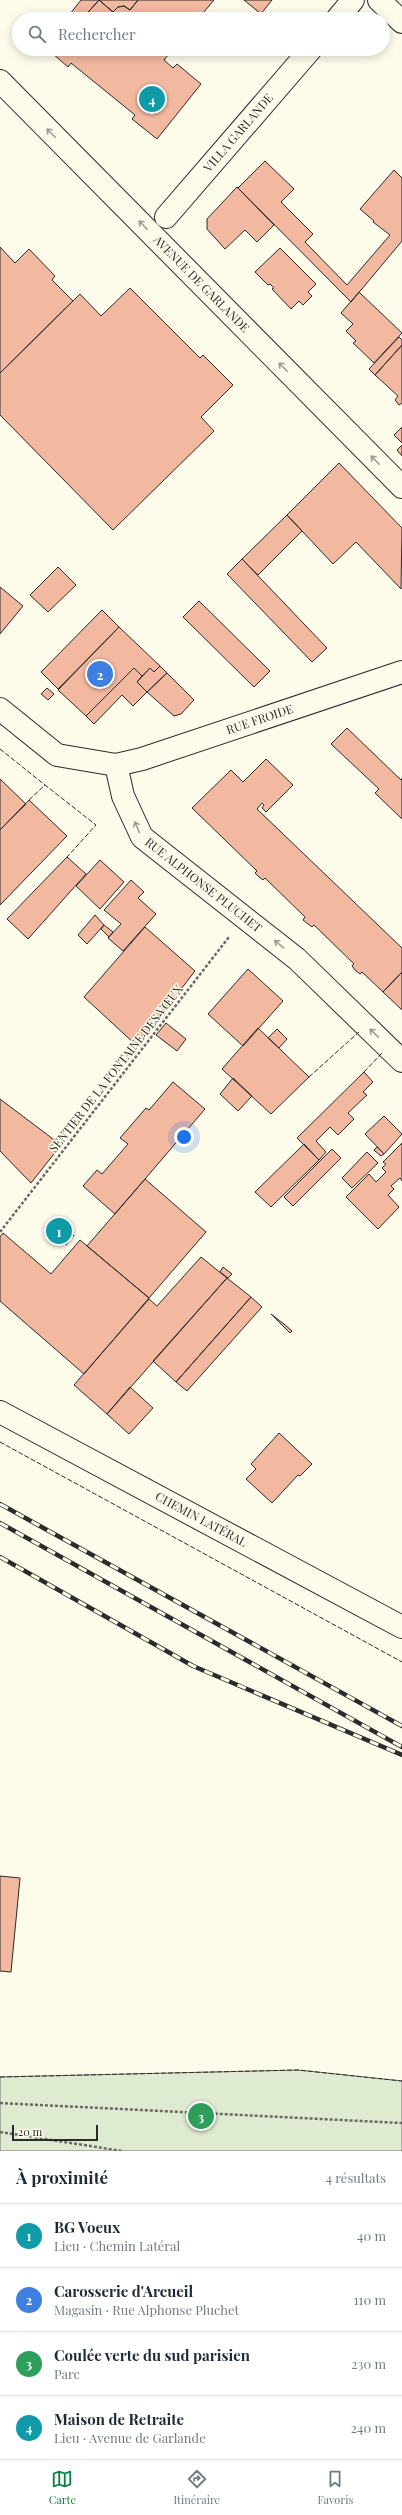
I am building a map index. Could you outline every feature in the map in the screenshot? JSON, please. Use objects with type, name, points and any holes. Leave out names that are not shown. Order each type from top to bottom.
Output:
[{"type":"street","points":[[343,12],[353,0]]},
{"type":"street","points":[[379,0],[402,22]]},
{"type":"street","name":"VILLA GARLANDE","points":[[166,217],[305,56]]},
{"type":"street","name":"AVENUE DE GARLANDE","points":[[0,81],[402,487]]},
{"type":"street","name":"RUE FROIDE","points":[[116,765],[149,756],[402,672]]},
{"type":"street","points":[[0,709],[57,755],[116,765]]},
{"type":"street","name":"RUE ALPHONSE PLUCHET","points":[[116,765],[123,796],[142,837],[245,916],[297,959],[402,1061]]},
{"type":"street","name":"CHEMIN LATÉRAL","points":[[0,1412],[402,1627]]},
{"type":"path","name":"SENTIER DE LA FONTAINE DES VŒUX","points":[[0,1232],[245,916]]},
{"type":"path","points":[[0,2103],[402,2123]]},
{"type":"path","points":[[0,2132],[122,2151]]},
{"type":"green space","points":[[298,2070],[402,2081],[402,2151],[0,2151],[0,2077]]},
{"type":"building","points":[[81,0],[99,0],[88,12],[72,12]]},
{"type":"building","points":[[99,0],[138,0],[130,10],[124,6],[118,7],[113,12]]},
{"type":"building","points":[[99,0],[113,12],[88,12]]},
{"type":"building","points":[[138,0],[214,0],[204,12],[113,12],[118,7],[124,6],[130,10]]},
{"type":"building","points":[[244,0],[272,0],[263,12],[259,12]]},
{"type":"building","points":[[55,56],[167,56],[164,60],[173,68],[177,64],[201,84],[157,139],[132,119],[135,115],[71,63],[68,67]]},
{"type":"building","points":[[265,161],[294,189],[281,202],[313,234],[305,242],[347,285],[390,235],[373,222],[374,221],[360,209],[394,170],[402,178],[402,241],[351,302],[238,188]]},
{"type":"building","points":[[237,187],[274,225],[257,242],[245,230],[225,249],[207,229],[207,219]]},
{"type":"building","points":[[0,247],[15,263],[29,249],[55,276],[52,280],[73,301],[0,373]]},
{"type":"building","points":[[280,248],[316,284],[308,292],[312,296],[303,305],[299,301],[291,309],[272,289],[274,288],[270,284],[268,285],[255,272]]},
{"type":"building","points":[[130,288],[200,358],[203,355],[233,385],[201,417],[214,431],[113,530],[0,415],[0,373],[80,294],[101,316]]},
{"type":"building","points":[[359,292],[402,333],[374,363],[353,343],[356,341],[346,331],[353,324],[341,313]]},
{"type":"building","points":[[399,337],[402,340],[402,345],[375,375],[369,369]]},
{"type":"building","points":[[402,345],[402,403],[399,405],[395,400],[398,396],[375,375]]},
{"type":"building","points":[[402,427],[402,443],[394,435]]},
{"type":"building","points":[[402,445],[402,456],[397,450]]},
{"type":"building","points":[[339,463],[402,528],[401,589],[356,542],[333,564],[287,515]]},
{"type":"building","points":[[287,515],[302,531],[258,575],[242,559]]},
{"type":"building","points":[[242,559],[327,648],[312,662],[227,574]]},
{"type":"building","points":[[58,567],[76,585],[48,612],[30,595]]},
{"type":"building","points":[[0,587],[23,606],[0,634]]},
{"type":"building","points":[[199,601],[270,671],[254,687],[183,617]]},
{"type":"building","points":[[102,610],[119,627],[58,689],[41,672]]},
{"type":"building","points":[[119,627],[160,666],[154,672],[150,668],[142,676],[134,668],[86,716],[58,690]]},
{"type":"building","points":[[160,666],[167,673],[147,692],[137,682],[150,668],[154,672]]},
{"type":"building","points":[[134,668],[142,676],[137,682],[147,692],[133,706],[122,695],[94,724],[86,716]]},
{"type":"building","points":[[167,673],[194,700],[181,714],[174,716],[147,692]]},
{"type":"building","points":[[47,688],[54,694],[48,700],[41,694]]},
{"type":"building","points":[[347,728],[401,780],[402,778],[402,819],[375,793],[379,789],[331,744]]},
{"type":"building","points":[[266,759],[293,785],[266,812],[262,808],[264,805],[262,803],[257,809],[402,948],[402,972],[383,992],[362,972],[360,974],[356,971],[352,966],[354,964],[314,925],[312,927],[303,920],[305,917],[265,878],[263,880],[259,877],[255,873],[257,871],[192,808],[231,770],[243,782]]},
{"type":"building","points":[[0,779],[26,804],[0,830]]},
{"type":"building","points":[[29,800],[67,836],[0,905],[0,830]]},
{"type":"building","points":[[67,857],[86,874],[28,939],[7,919]]},
{"type":"building","points":[[100,860],[124,882],[100,909],[76,886]]},
{"type":"building","points":[[131,880],[144,892],[138,898],[156,914],[123,951],[108,938],[121,924],[104,910]]},
{"type":"building","points":[[95,915],[104,925],[87,944],[78,935]]},
{"type":"building","points":[[104,925],[113,932],[109,937],[101,929]]},
{"type":"building","points":[[145,927],[195,971],[137,1046],[84,997]]},
{"type":"building","points":[[248,969],[283,1001],[243,1046],[208,1014]]},
{"type":"building","points":[[402,972],[402,1010],[383,992]]},
{"type":"building","points":[[166,1023],[186,1039],[177,1051],[156,1035]]},
{"type":"building","points":[[258,1028],[309,1077],[271,1114],[222,1069]]},
{"type":"building","points":[[277,1029],[287,1039],[279,1048],[268,1038]]},
{"type":"building","points":[[364,1072],[373,1082],[363,1092],[367,1095],[348,1113],[354,1119],[338,1135],[330,1127],[316,1141],[326,1152],[319,1160],[297,1138]]},
{"type":"building","points":[[233,1078],[252,1096],[238,1111],[220,1094]]},
{"type":"building","points":[[173,1082],[205,1109],[115,1214],[83,1186],[97,1170],[102,1174],[128,1144],[120,1138],[146,1108],[149,1110]]},
{"type":"building","points":[[0,1099],[61,1145],[31,1183],[0,1151]]},
{"type":"building","points":[[384,1116],[402,1134],[384,1154],[365,1134]]},
{"type":"building","points":[[402,1143],[402,1181],[400,1178],[391,1186],[394,1189],[388,1195],[399,1207],[378,1229],[346,1197],[369,1174],[376,1182],[386,1172],[382,1168],[386,1164],[383,1162]]},
{"type":"building","points":[[304,1144],[319,1160],[271,1207],[255,1192]]},
{"type":"building","points":[[377,1147],[384,1154],[381,1156],[374,1150]]},
{"type":"building","points":[[332,1149],[341,1158],[293,1206],[284,1197]]},
{"type":"building","points":[[367,1152],[378,1163],[352,1188],[342,1178]]},
{"type":"building","points":[[145,1179],[206,1232],[149,1298],[87,1246]]},
{"type":"building","points":[[53,1218],[74,1235],[66,1245],[45,1227]]},
{"type":"building","points":[[3,1233],[51,1274],[80,1240],[149,1298],[84,1374],[0,1301],[0,1237]]},
{"type":"building","points":[[201,1257],[227,1278],[107,1414],[74,1385],[149,1299],[157,1306]]},
{"type":"building","points":[[223,1267],[232,1274],[228,1278],[220,1272]]},
{"type":"building","points":[[227,1278],[251,1297],[176,1382],[153,1361]]},
{"type":"building","points":[[251,1297],[262,1307],[187,1391],[176,1382]]},
{"type":"building","points":[[271,1314],[284,1324],[292,1331],[290,1333]]},
{"type":"building","points":[[130,1387],[153,1408],[129,1434],[107,1414]]},
{"type":"building","points":[[279,1433],[312,1464],[300,1476],[298,1475],[272,1503],[246,1479],[256,1469],[251,1464]]},
{"type":"building","points":[[0,1876],[20,1878],[11,1972],[0,1971]]},
{"type":"railway","points":[[0,1504],[402,1726]]},
{"type":"railway","points":[[0,1523],[402,1747]]},
{"type":"railway","points":[[0,1557],[193,1666],[402,1755]]},
{"type":"fence","points":[[0,749],[45,785]]},
{"type":"fence","points":[[29,800],[45,785],[96,825],[67,857]]},
{"type":"fence","points":[[309,1077],[359,1032]]},
{"type":"fence","points":[[364,1072],[382,1053]]},
{"type":"fence","points":[[0,1442],[402,1662]]},
{"type":"fence","points":[[0,2077],[298,2070],[402,2081]]},
{"type":"place","name":"Maison de Retraite","points":[[152,99]]},
{"type":"place","name":"Carosserie d'Arcueil","points":[[100,674]]},
{"type":"place","name":"BG Voeux","points":[[59,1231]]},
{"type":"place","name":"Coulée verte du sud parisien","points":[[201,2116]]}]
